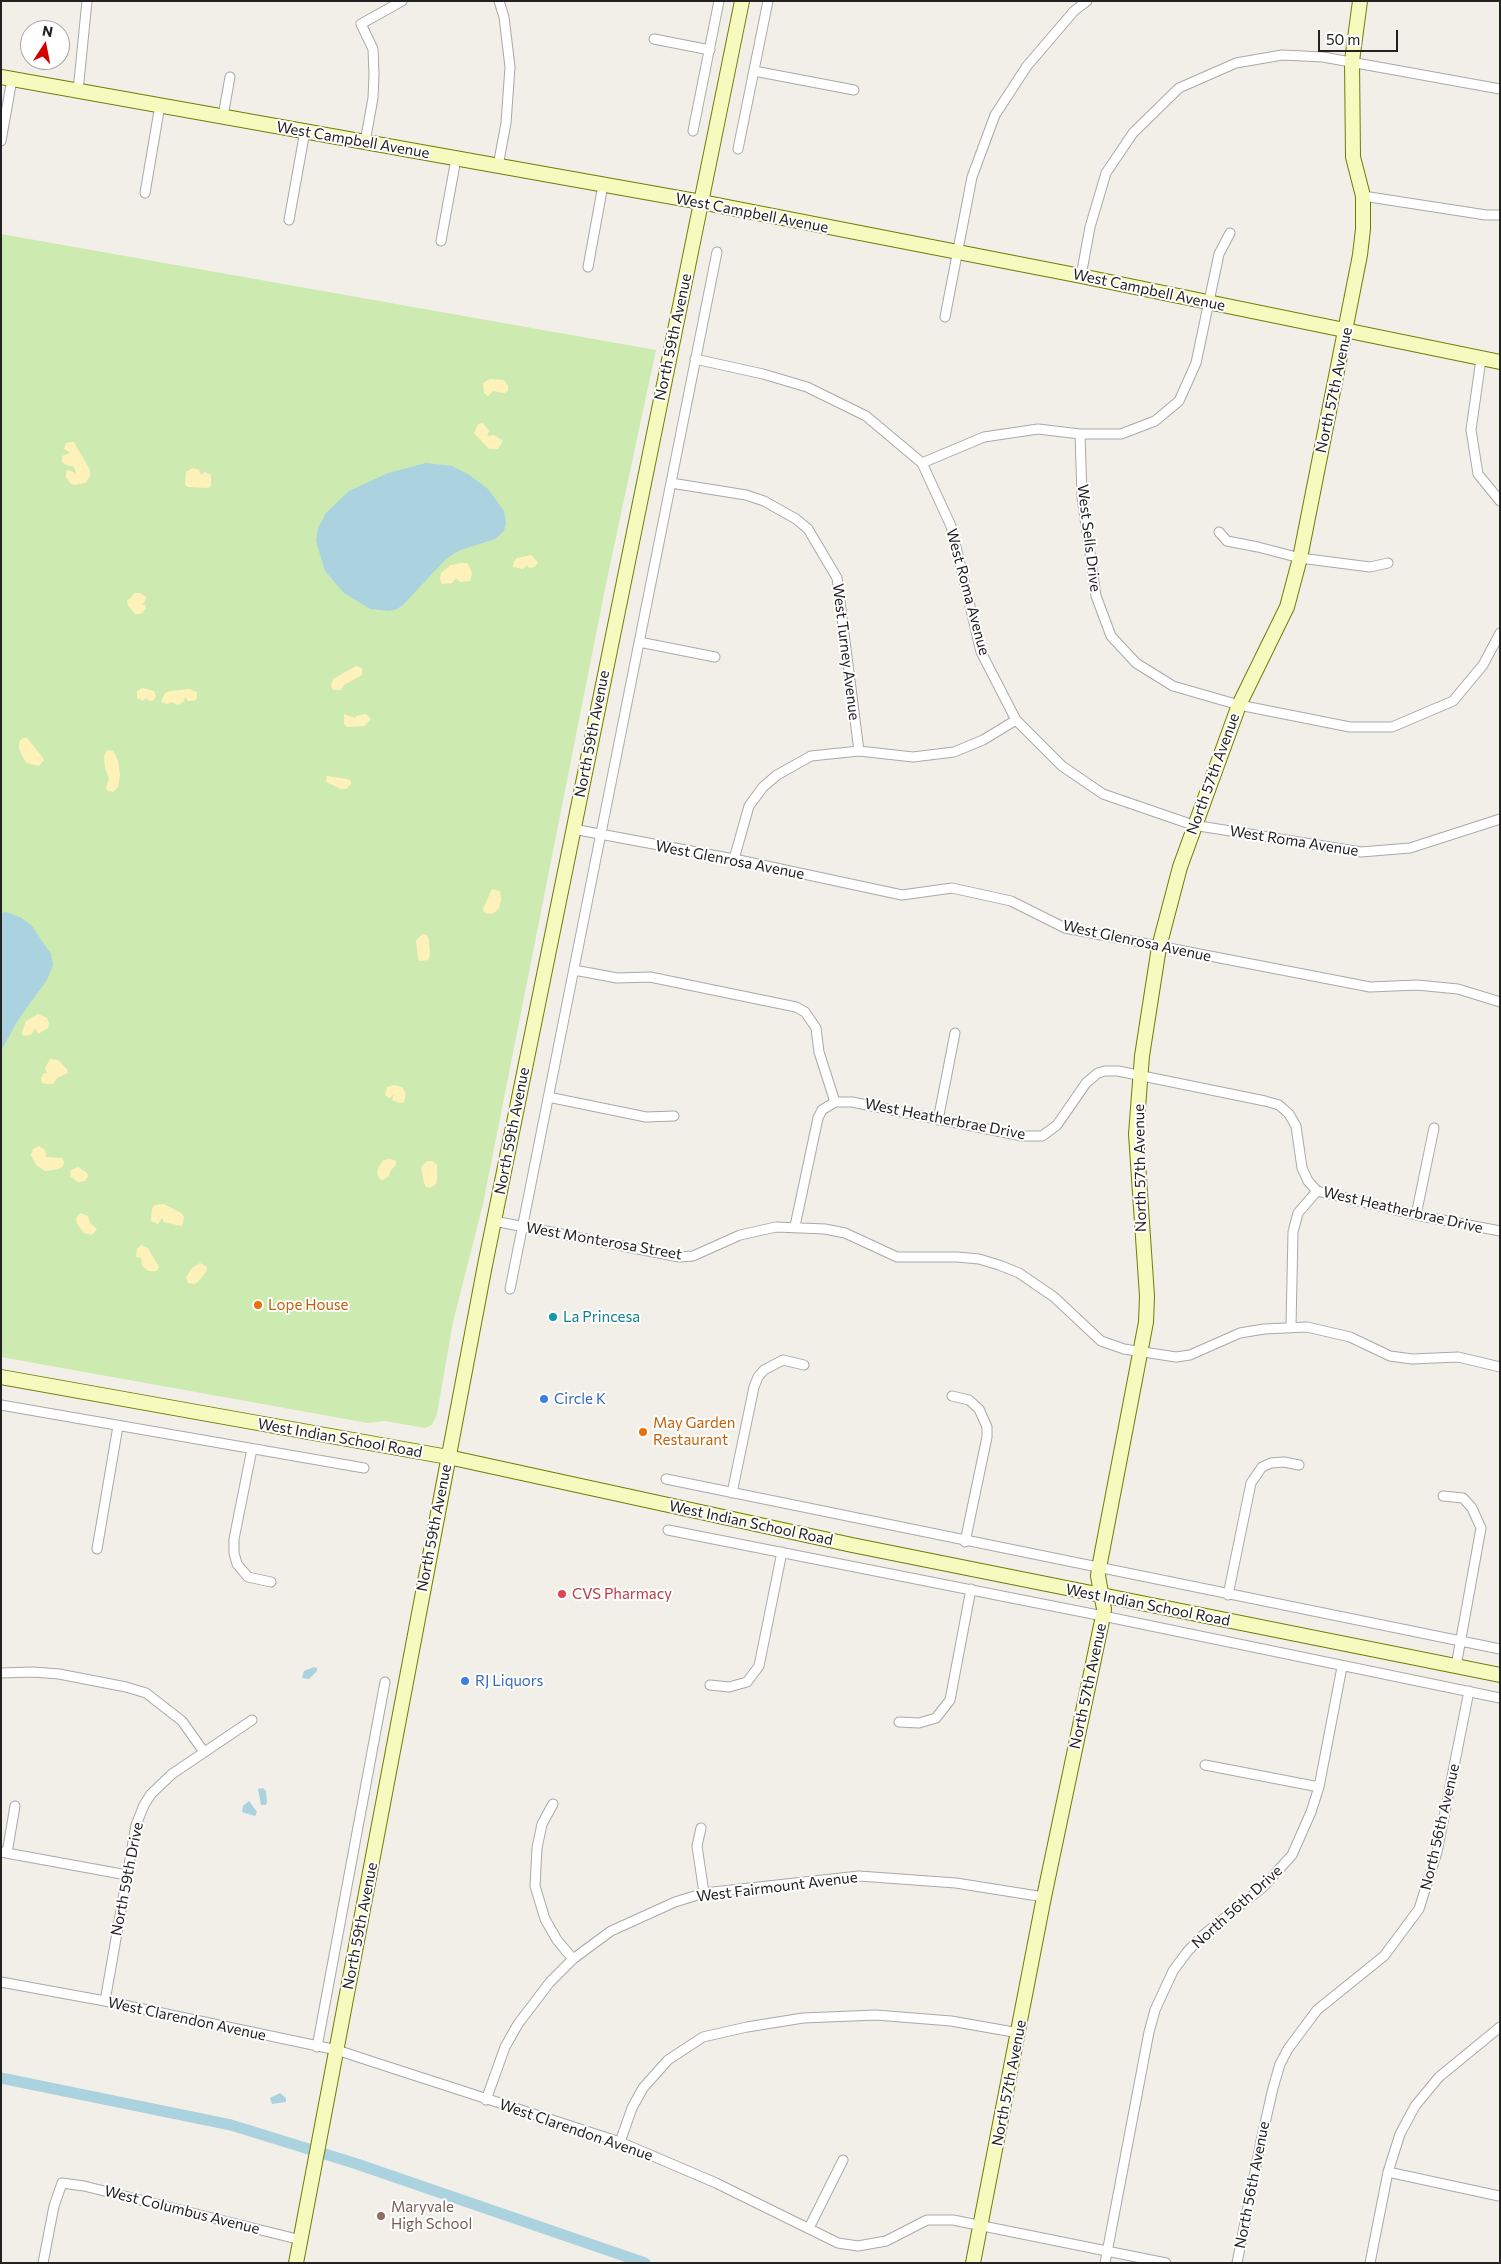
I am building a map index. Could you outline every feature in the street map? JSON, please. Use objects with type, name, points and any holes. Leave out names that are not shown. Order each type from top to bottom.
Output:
[{"type":"street","points":[[78,91],[87,1]]},
{"type":"street","points":[[366,142],[373,98],[373,49],[361,24],[402,1]]},
{"type":"street","points":[[498,166],[506,123],[510,67],[504,17],[499,1]]},
{"type":"street","points":[[694,131],[719,1]]},
{"type":"street","name":"North 59th Avenue","points":[[296,2263],[494,1221],[742,1]]},
{"type":"street","points":[[738,149],[768,1]]},
{"type":"street","points":[[945,317],[972,177],[994,115],[1027,66],[1074,11],[1086,1]]},
{"type":"street","name":"North 57th Avenue","points":[[973,2263],[1044,1897],[1103,1616],[1104,1609],[1100,1596],[1099,1568],[1141,1352],[1147,1311],[1136,1134],[1140,1076],[1159,947],[1193,825],[1238,705],[1287,607],[1300,558],[1360,256],[1363,229],[1363,196],[1353,157],[1352,62],[1360,1]]},
{"type":"street","points":[[654,39],[710,50]]},
{"type":"street","points":[[1081,276],[1090,227],[1106,174],[1132,133],[1179,88],[1236,63],[1282,55],[1323,57],[1500,89]]},
{"type":"street","points":[[754,71],[854,90]]},
{"type":"street","points":[[223,116],[230,77]]},
{"type":"street","points":[[1,141],[7,78]]},
{"type":"street","name":"West Campbell Avenue","points":[[7,78],[701,202],[1081,276],[1346,332],[1500,362]]},
{"type":"street","points":[[145,193],[160,104]]},
{"type":"street","points":[[289,220],[305,131]]},
{"type":"street","points":[[440,241],[456,158]]},
{"type":"street","points":[[588,267],[603,185]]},
{"type":"street","points":[[1363,196],[1486,215],[1500,215]]},
{"type":"street","points":[[922,462],[984,437],[1038,429],[1080,434],[1121,434],[1155,422],[1179,401],[1196,362],[1219,254],[1230,233]]},
{"type":"street","name":"North 59th Avenue","points":[[510,1289],[717,252]]},
{"type":"street","name":"West Roma Avenue","points":[[695,359],[763,374],[807,387],[866,416],[922,462],[951,526],[981,652],[1016,720],[1062,766],[1104,794],[1193,825],[1361,852],[1410,848],[1500,819]]},
{"type":"street","points":[[1481,359],[1472,430],[1478,474],[1500,501]]},
{"type":"street","name":"West Sells Drive","points":[[1080,434],[1082,497],[1096,596],[1110,636],[1136,663],[1173,686],[1238,705],[1350,727],[1392,727],[1453,701],[1483,665],[1500,633]]},
{"type":"street","name":"West Turney Avenue","points":[[670,483],[746,496],[764,501],[796,519],[808,529],[837,578],[859,751]]},
{"type":"street","points":[[1219,532],[1227,541],[1258,546],[1300,558],[1370,567],[1388,564]]},
{"type":"street","points":[[639,642],[715,657]]},
{"type":"street","points":[[734,859],[749,806],[763,787],[777,775],[811,756],[859,751],[913,757],[954,752],[983,740],[1016,720]]},
{"type":"street","name":"West Glenrosa Avenue","points":[[573,829],[734,859],[902,895],[952,888],[1011,901],[1065,928],[1370,988],[1417,986],[1458,989],[1500,1002]]},
{"type":"street","points":[[574,970],[617,978],[650,977],[796,1007],[805,1012],[816,1028],[819,1052],[835,1102],[822,1110],[818,1118],[795,1226]]},
{"type":"street","points":[[938,1120],[955,1033]]},
{"type":"street","name":"West Heatherbrae Drive","points":[[835,1102],[852,1102],[1022,1136],[1042,1136],[1057,1126],[1086,1082],[1098,1072],[1118,1072],[1140,1076],[1279,1105],[1289,1114],[1296,1126],[1302,1168],[1308,1181],[1317,1191],[1416,1215],[1500,1232]]},
{"type":"street","points":[[548,1097],[646,1117],[674,1116]]},
{"type":"street","points":[[1416,1215],[1434,1128]]},
{"type":"street","points":[[1291,1326],[1293,1232],[1298,1213],[1317,1191]]},
{"type":"street","name":"West Monterosa Street","points":[[494,1221],[678,1257],[693,1256],[740,1235],[776,1227],[795,1226],[845,1233],[897,1257],[957,1257],[979,1259],[999,1265],[1018,1273],[1054,1297],[1101,1341],[1141,1352],[1162,1356],[1183,1356],[1240,1333],[1291,1326],[1322,1329],[1350,1337],[1390,1356],[1412,1359],[1458,1357],[1500,1367]]},
{"type":"street","points":[[732,1492],[754,1387],[758,1377],[764,1370],[783,1360],[804,1365]]},
{"type":"street","name":"West Indian School Road","points":[[1,1377],[448,1457],[823,1539],[1100,1596],[1500,1674]]},
{"type":"street","points":[[952,1396],[969,1400],[979,1409],[986,1427],[987,1437],[965,1542]]},
{"type":"street","name":"West Indian School Road","points":[[1,1405],[364,1468]]},
{"type":"street","points":[[97,1548],[118,1426]]},
{"type":"street","points":[[252,1449],[234,1539],[234,1553],[237,1564],[248,1577],[271,1582]]},
{"type":"street","points":[[1228,1595],[1251,1483],[1262,1467],[1271,1463],[1284,1462],[1299,1465]]},
{"type":"street","name":"West Indian School Road","points":[[666,1479],[965,1542],[1500,1649]]},
{"type":"street","points":[[1443,1496],[1463,1498],[1472,1508],[1481,1528],[1456,1666]]},
{"type":"street","name":"West Indian School Road","points":[[668,1530],[971,1589],[1342,1667],[1500,1698]]},
{"type":"street","points":[[710,1685],[729,1686],[748,1682],[758,1666],[782,1552]]},
{"type":"street","points":[[899,1722],[919,1723],[936,1718],[950,1700],[971,1589]]},
{"type":"street","name":"North 56th Drive","points":[[1105,2263],[1149,2032],[1155,2010],[1173,1971],[1202,1936],[1263,1887],[1292,1855],[1311,1812],[1319,1787],[1342,1667]]},
{"type":"street","points":[[1,1673],[33,1672],[59,1674],[126,1687],[146,1693],[182,1721],[204,1752]]},
{"type":"street","name":"North 59th Avenue","points":[[317,2047],[385,1682]]},
{"type":"street","name":"North 56th Avenue","points":[[1237,2263],[1272,2088],[1284,2057],[1317,2010],[1384,1956],[1419,1910],[1438,1852],[1469,1692]]},
{"type":"street","name":"North 59th Drive","points":[[105,2001],[136,1825],[144,1805],[150,1794],[172,1774],[252,1720]]},
{"type":"street","points":[[1205,1764],[1319,1787]]},
{"type":"street","points":[[553,1804],[542,1824],[537,1848],[535,1886],[545,1919],[573,1959]]},
{"type":"street","points":[[15,1806],[4,1853],[127,1875]]},
{"type":"street","points":[[701,1828],[697,1846],[704,1893]]},
{"type":"street","name":"West Fairmount Avenue","points":[[486,2100],[505,2047],[518,2024],[550,1982],[573,1959],[611,1931],[667,1905],[704,1893],[859,1876],[956,1883],[1044,1897]]},
{"type":"street","name":"West Clarendon Avenue","points":[[1,1982],[105,2001],[337,2050],[620,2142],[716,2183],[838,2243],[858,2246],[886,2241],[927,2220],[953,2220],[1166,2263]]},
{"type":"street","points":[[620,2142],[632,2108],[643,2088],[668,2060],[703,2037],[747,2027],[803,2018],[876,2015],[951,2021],[1019,2033]]},
{"type":"street","points":[[1370,2263],[1388,2172],[1400,2134],[1415,2105],[1439,2077],[1500,2028]]},
{"type":"street","points":[[808,2228],[843,2160]]},
{"type":"street","points":[[1388,2172],[1499,2196]]},
{"type":"street","name":"West Columbus Avenue","points":[[44,2263],[54,2206],[62,2183],[84,2186],[301,2240]]},
{"type":"green space","points":[[1,234],[656,350],[606,584],[483,1204],[453,1322],[437,1414],[432,1425],[425,1428],[385,1421],[368,1423],[1,1357]]},
{"type":"sand","points":[[490,379],[504,380],[508,386],[508,391],[504,393],[493,391],[488,396],[484,393],[483,383]]},
{"type":"sand","points":[[483,423],[489,431],[487,436],[494,435],[503,441],[498,449],[489,449],[474,433],[478,424]]},
{"type":"sand","points":[[74,442],[90,470],[90,476],[86,483],[74,485],[66,477],[66,471],[69,470],[76,474],[74,467],[64,464],[62,456],[70,453],[64,449],[66,443]]},
{"type":"sand","points":[[193,468],[199,470],[201,475],[205,472],[211,475],[211,486],[208,488],[188,487],[185,485],[186,472]]},
{"type":"sand","points":[[531,555],[538,562],[535,567],[529,568],[527,565],[523,569],[513,567],[514,561],[517,558]]},
{"type":"sand","points":[[467,563],[470,568],[472,574],[470,581],[460,582],[456,578],[452,583],[442,584],[440,579],[441,573],[451,565]]},
{"type":"sand","points":[[135,593],[140,593],[146,597],[145,602],[141,604],[145,605],[146,609],[140,614],[135,614],[128,606],[127,601]]},
{"type":"sand","points":[[356,666],[362,668],[362,675],[344,685],[341,690],[333,690],[331,686],[333,679]]},
{"type":"sand","points":[[143,688],[154,691],[156,696],[153,701],[146,698],[143,701],[137,698],[137,691]]},
{"type":"sand","points":[[190,689],[197,692],[197,698],[194,701],[188,701],[185,697],[184,701],[178,705],[171,702],[168,704],[161,702],[165,693]]},
{"type":"sand","points":[[344,714],[355,718],[356,716],[366,714],[371,719],[364,726],[347,727],[344,724]]},
{"type":"sand","points":[[23,738],[27,738],[44,760],[39,766],[27,763],[22,756],[19,742]]},
{"type":"sand","points":[[107,750],[113,751],[118,760],[120,775],[118,787],[113,792],[108,791],[106,788],[109,778],[105,768],[104,757]]},
{"type":"sand","points":[[327,776],[348,779],[351,781],[351,784],[346,789],[341,789],[326,782]]},
{"type":"sand","points":[[492,889],[500,891],[501,899],[499,908],[494,913],[488,914],[483,909]]},
{"type":"sand","points":[[423,934],[427,935],[429,940],[430,955],[428,960],[420,961],[418,959],[416,940]]},
{"type":"sand","points":[[38,1014],[47,1018],[48,1028],[38,1034],[35,1028],[31,1035],[23,1036],[22,1032],[26,1021]]},
{"type":"sand","points":[[50,1059],[58,1060],[67,1069],[68,1073],[57,1078],[53,1084],[46,1084],[42,1083],[41,1079],[43,1074],[47,1073],[45,1068]]},
{"type":"sand","points":[[394,1085],[402,1087],[406,1094],[404,1102],[400,1103],[392,1100],[394,1094],[390,1098],[385,1095],[387,1087]]},
{"type":"sand","points":[[39,1146],[45,1150],[46,1157],[62,1158],[63,1166],[59,1169],[45,1171],[36,1165],[31,1155],[33,1149]]},
{"type":"sand","points":[[390,1159],[396,1161],[396,1165],[391,1170],[389,1176],[383,1180],[380,1179],[377,1174],[379,1166],[383,1160]]},
{"type":"sand","points":[[427,1161],[432,1161],[437,1165],[436,1184],[430,1188],[426,1187],[424,1183],[421,1167]]},
{"type":"sand","points":[[78,1167],[87,1173],[88,1177],[85,1181],[78,1182],[70,1176],[71,1170]]},
{"type":"sand","points":[[164,1204],[181,1213],[184,1217],[182,1226],[164,1222],[162,1218],[158,1224],[151,1221],[152,1208],[155,1205]]},
{"type":"sand","points":[[80,1213],[88,1216],[90,1223],[97,1229],[92,1235],[84,1233],[77,1224],[76,1218]]},
{"type":"sand","points":[[141,1245],[148,1248],[159,1267],[157,1271],[149,1271],[142,1266],[141,1258],[136,1257],[137,1249]]},
{"type":"sand","points":[[200,1263],[207,1267],[206,1272],[198,1282],[194,1284],[188,1283],[186,1277],[192,1268]]},
{"type":"water","points":[[426,463],[452,466],[468,474],[488,489],[504,511],[506,523],[504,531],[495,539],[458,551],[446,559],[397,609],[390,611],[370,609],[344,593],[325,571],[316,541],[318,528],[326,513],[349,491],[388,473]]},
{"type":"water","points":[[6,912],[22,918],[32,926],[51,954],[53,965],[47,980],[18,1020],[1,1051],[1,913]]},
{"type":"water","points":[[314,1667],[317,1668],[317,1671],[309,1679],[302,1678],[304,1671]]},
{"type":"water","points":[[263,1788],[266,1791],[266,1805],[261,1805],[258,1789]]},
{"type":"water","points":[[249,1801],[257,1812],[255,1816],[242,1812],[243,1806]]},
{"type":"water","points":[[280,2093],[286,2098],[286,2102],[272,2104],[270,2098]]},
{"type":"waterway","points":[[1,2078],[231,2125],[354,2163],[645,2263]]},
{"type":"place","name":"Lope House","points":[[258,1305]]},
{"type":"place","name":"La Princesa","points":[[553,1317]]},
{"type":"place","name":"Circle K","points":[[544,1399]]},
{"type":"place","name":"May Garden Restaurant","points":[[643,1432]]},
{"type":"place","name":"CVS Pharmacy","points":[[562,1594]]},
{"type":"place","name":"RJ Liquors","points":[[465,1681]]},
{"type":"place","name":"Maryvale High School","points":[[381,2216]]}]
